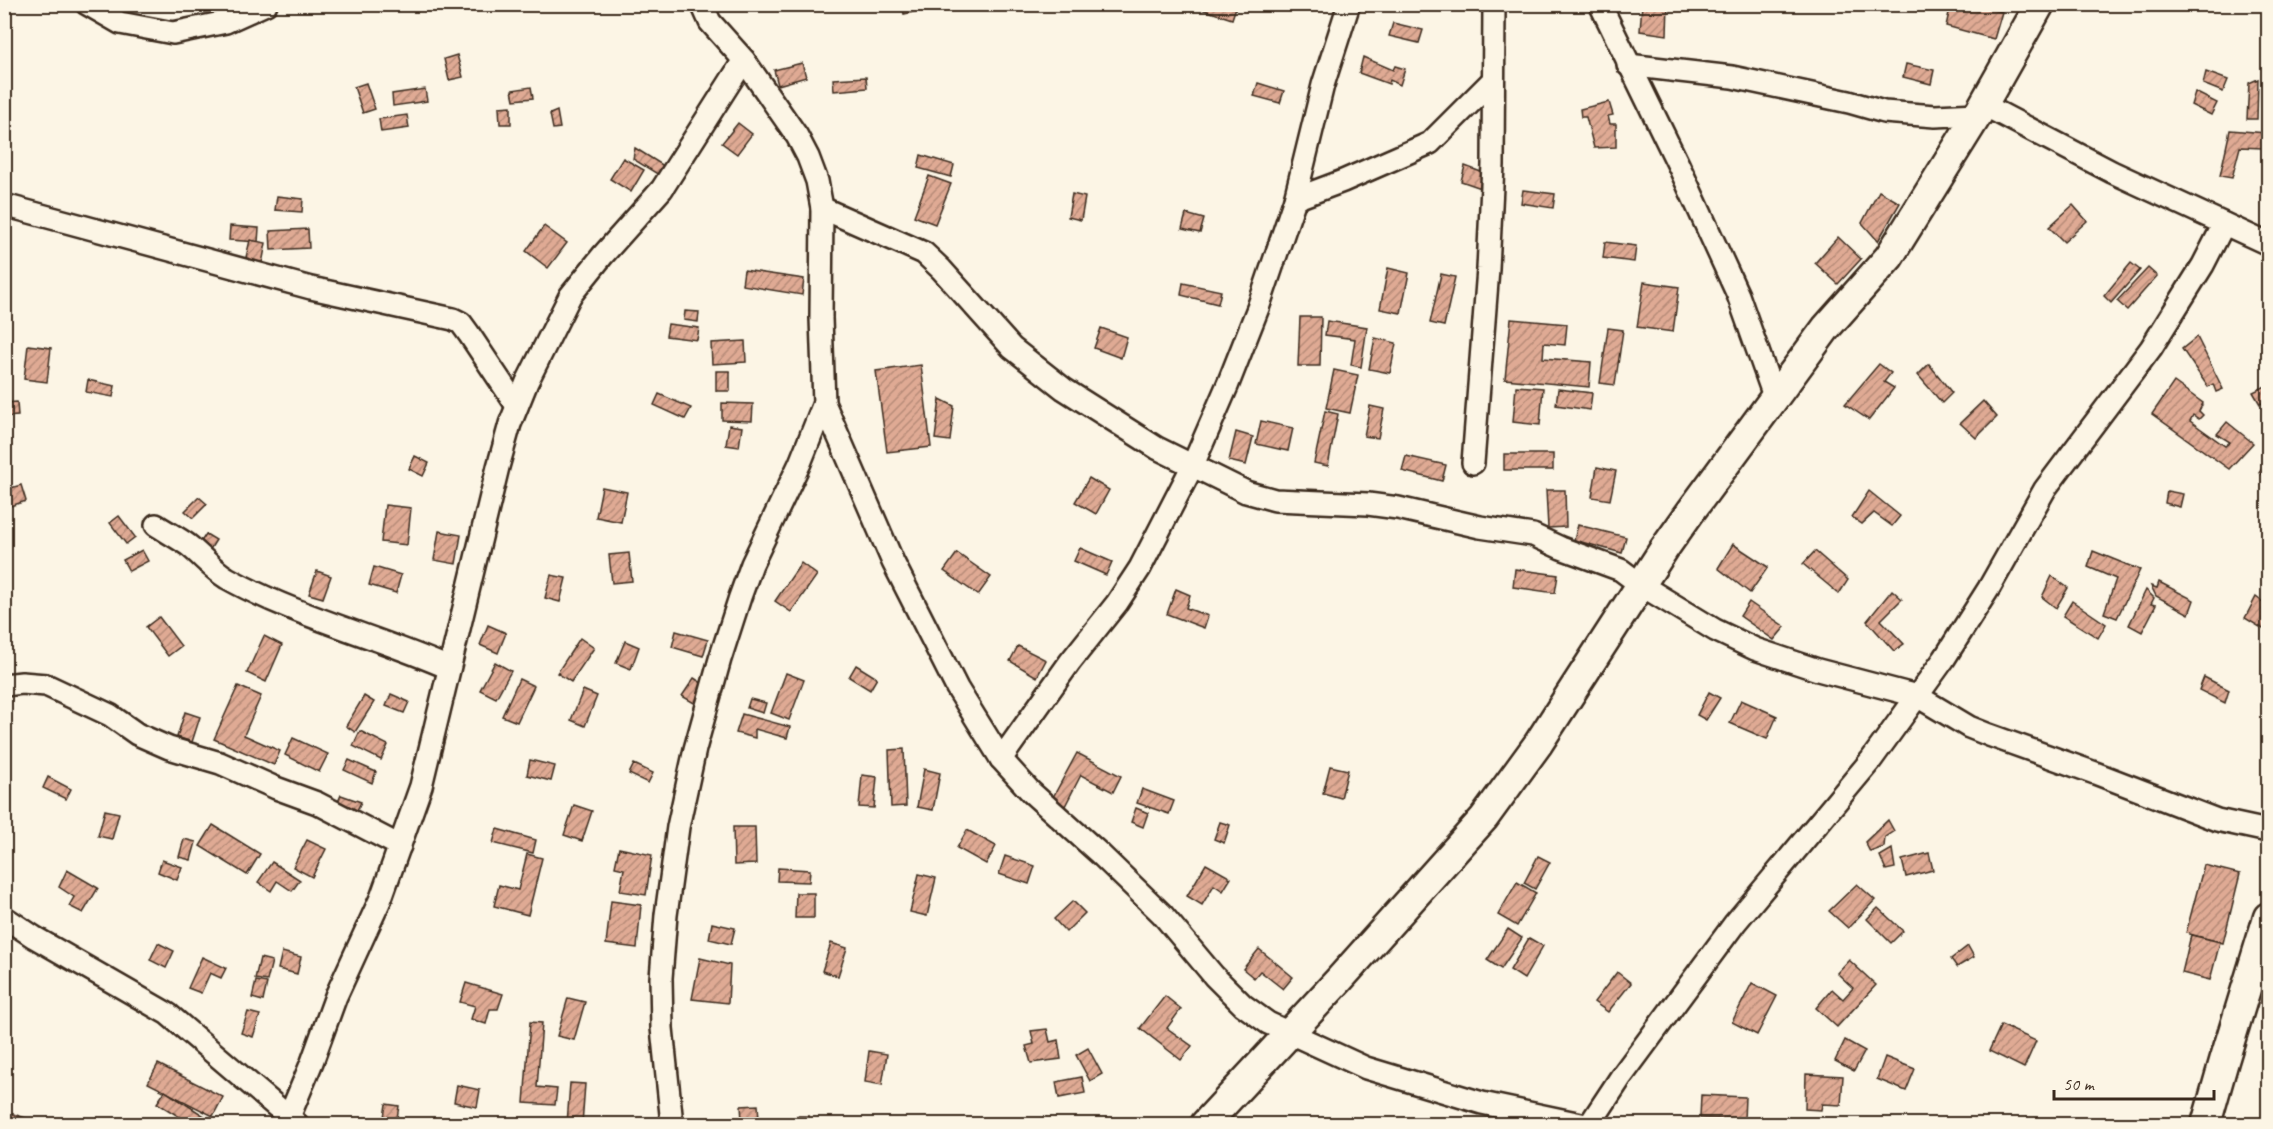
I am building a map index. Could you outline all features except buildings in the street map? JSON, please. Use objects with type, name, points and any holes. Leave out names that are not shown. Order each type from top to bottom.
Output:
[{"type":"street","points":[[87,4],[120,23],[173,33],[226,22],[266,4]]},
{"type":"street","points":[[702,4],[710,22],[744,60],[797,136],[808,157],[817,181],[822,208],[821,318],[824,403],[893,562],[957,688],[1002,759],[1031,792],[1162,914],[1214,976],[1243,1005],[1268,1023],[1366,1068],[1482,1103],[1581,1125]]},
{"type":"street","points":[[1002,759],[1070,662],[1117,603],[1140,568],[1192,467],[1258,308],[1294,199],[1323,85],[1349,4]]},
{"type":"street","points":[[1473,463],[1489,257],[1493,165],[1494,4]]},
{"type":"street","points":[[1600,4],[1678,164],[1738,295],[1775,399]]},
{"type":"street","points":[[1205,1125],[1484,818],[1538,744],[1691,511],[1826,328],[1888,257],[1980,109],[2040,4]]},
{"type":"street","points":[[4,917],[34,937],[168,1014],[293,1121],[336,996],[381,898],[421,786],[498,466],[527,382],[570,296],[662,189],[744,60]]},
{"type":"street","points":[[1628,65],[1732,76],[1884,112],[1935,116],[1980,109],[2268,244]]},
{"type":"street","points":[[1294,199],[1343,181],[1430,143],[1492,81]]},
{"type":"street","points":[[4,205],[311,288],[453,319],[461,323],[470,334],[517,406]]},
{"type":"street","points":[[822,208],[924,253],[1012,348],[1064,390],[1123,428],[1192,467],[1246,492],[1268,499],[1377,505],[1480,527],[1526,533],[1568,551],[1614,566],[1715,630],[1755,649],[1818,670],[1917,696],[1969,727],[2095,772],[2217,820],[2268,831]]},
{"type":"street","points":[[1590,1125],[1621,1077],[1736,923],[1871,760],[1917,696],[1967,624],[2045,489],[2151,348],[2203,265],[2224,224]]},
{"type":"street","points":[[672,1125],[662,1028],[661,978],[666,915],[678,827],[695,749],[740,597],[752,564],[800,463],[824,403]]},
{"type":"street","points":[[156,525],[187,544],[224,576],[264,597],[327,624],[404,648],[449,668]]},
{"type":"street","points":[[4,685],[22,683],[46,686],[110,715],[148,739],[169,748],[220,763],[317,803],[400,846]]},
{"type":"street","points":[[2206,1125],[2224,1061],[2264,944],[2268,917]]}]
